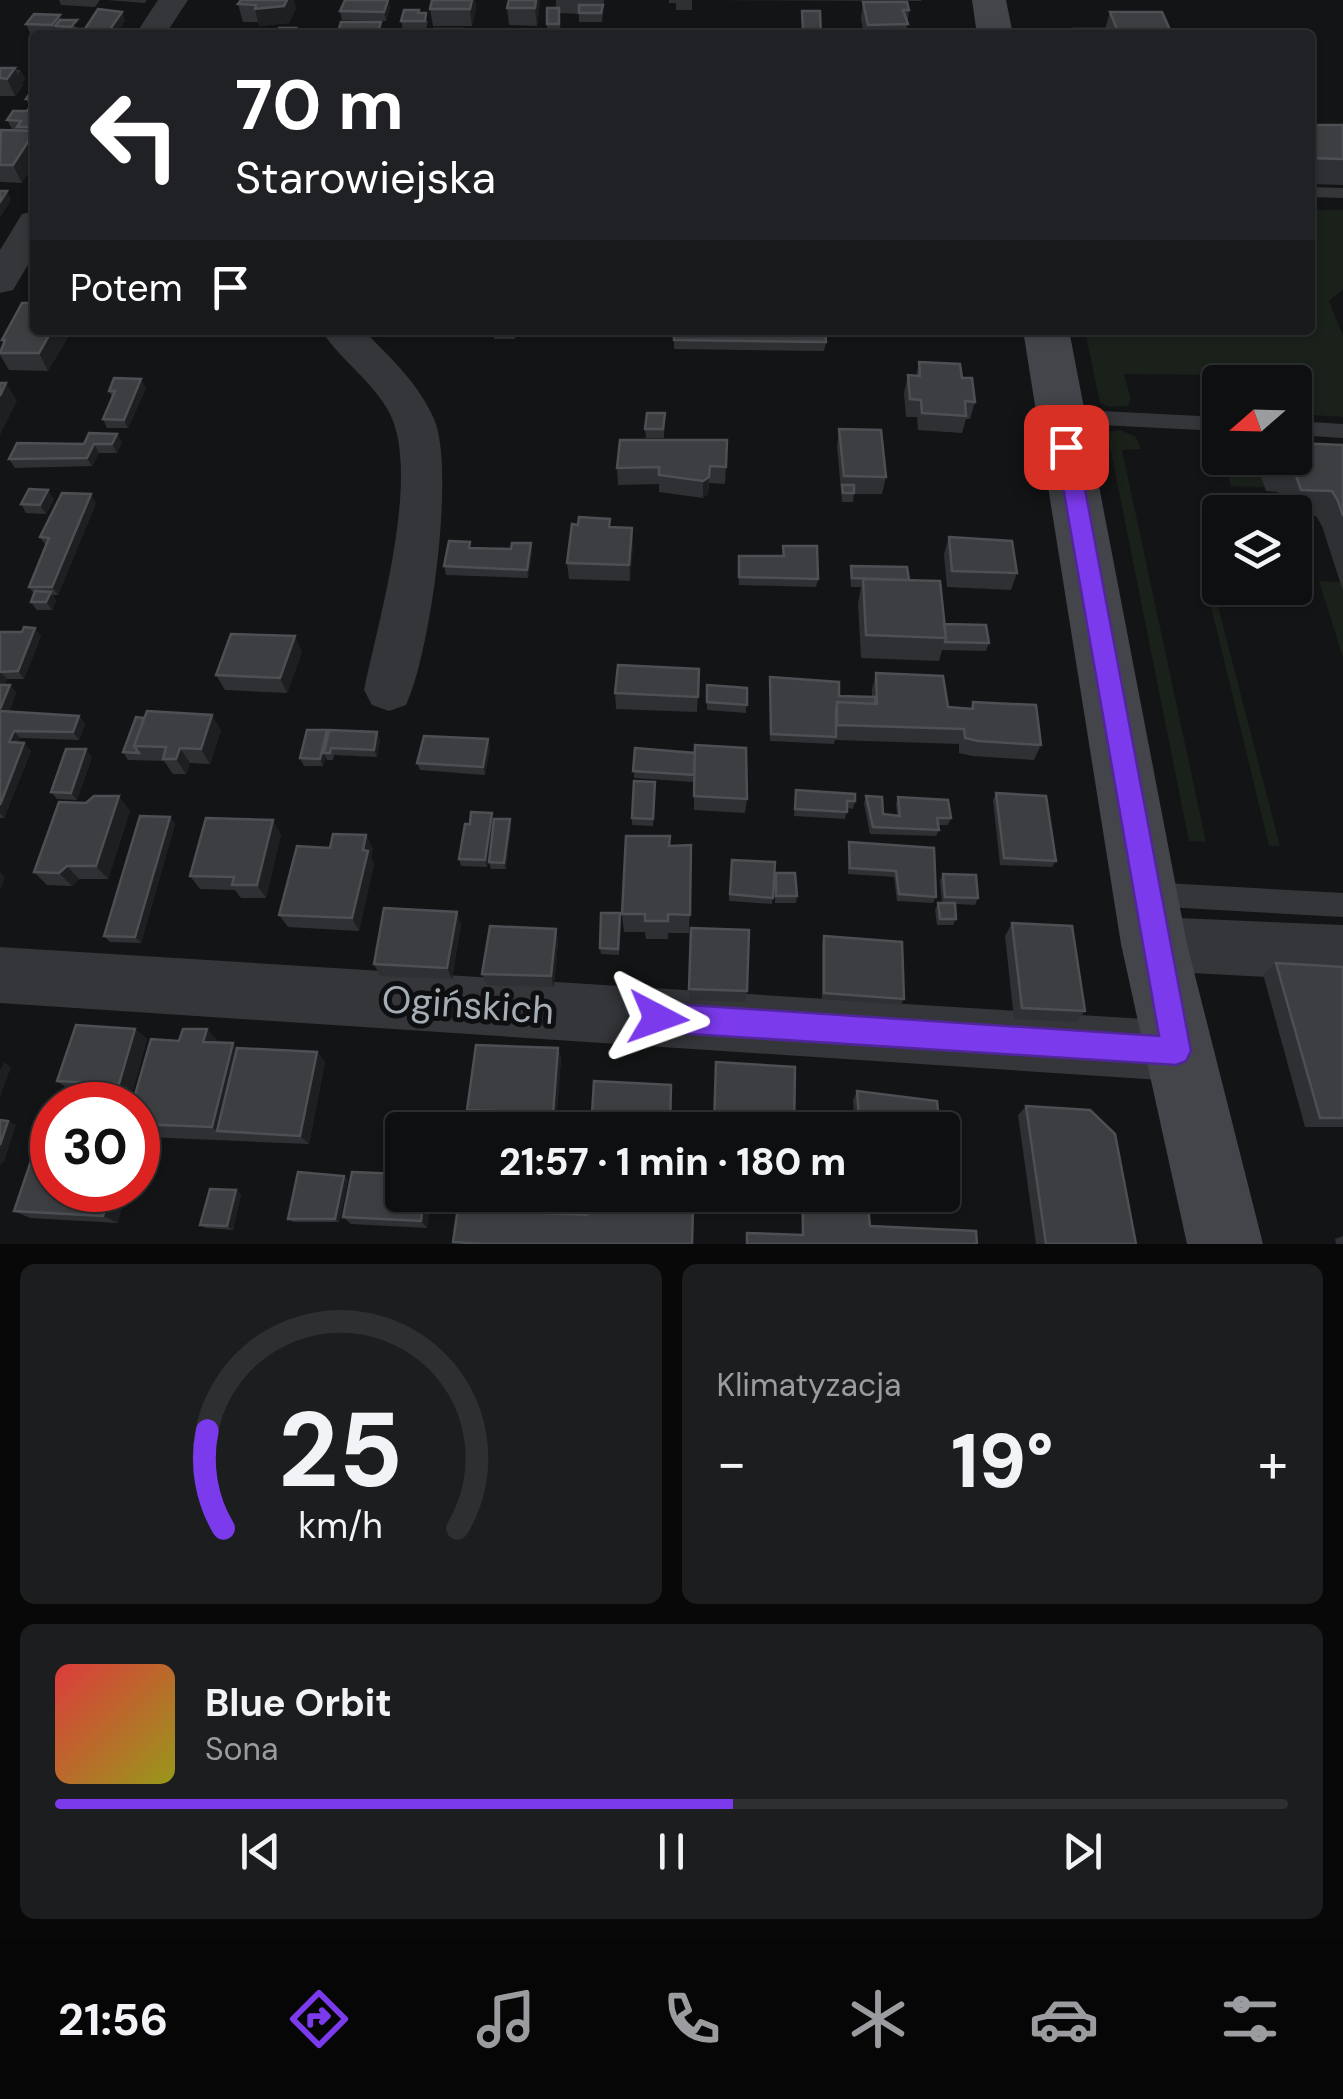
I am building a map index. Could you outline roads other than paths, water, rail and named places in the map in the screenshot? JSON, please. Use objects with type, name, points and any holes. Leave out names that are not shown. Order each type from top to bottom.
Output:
[{"type":"main road","points":[[989,0],[994,30]]},
{"type":"main road","points":[[1047,335],[1149,919],[1176,1051],[1225,1244]]},
{"type":"street","points":[[153,30],[172,0]]},
{"type":"street","points":[[0,281],[30,230]]},
{"type":"street","points":[[346,335],[404,402],[418,432],[424,488],[389,690]]},
{"type":"street","points":[[1149,919],[1343,952]]},
{"type":"street","name":"Ogińskich","points":[[0,975],[1176,1051]]},
{"type":"lane","points":[[1315,192],[1343,193]]},
{"type":"lane","points":[[1061,416],[1202,423]]},
{"type":"lane","points":[[1312,429],[1343,430]]},
{"type":"lane","points":[[1149,919],[1343,905]]}]
